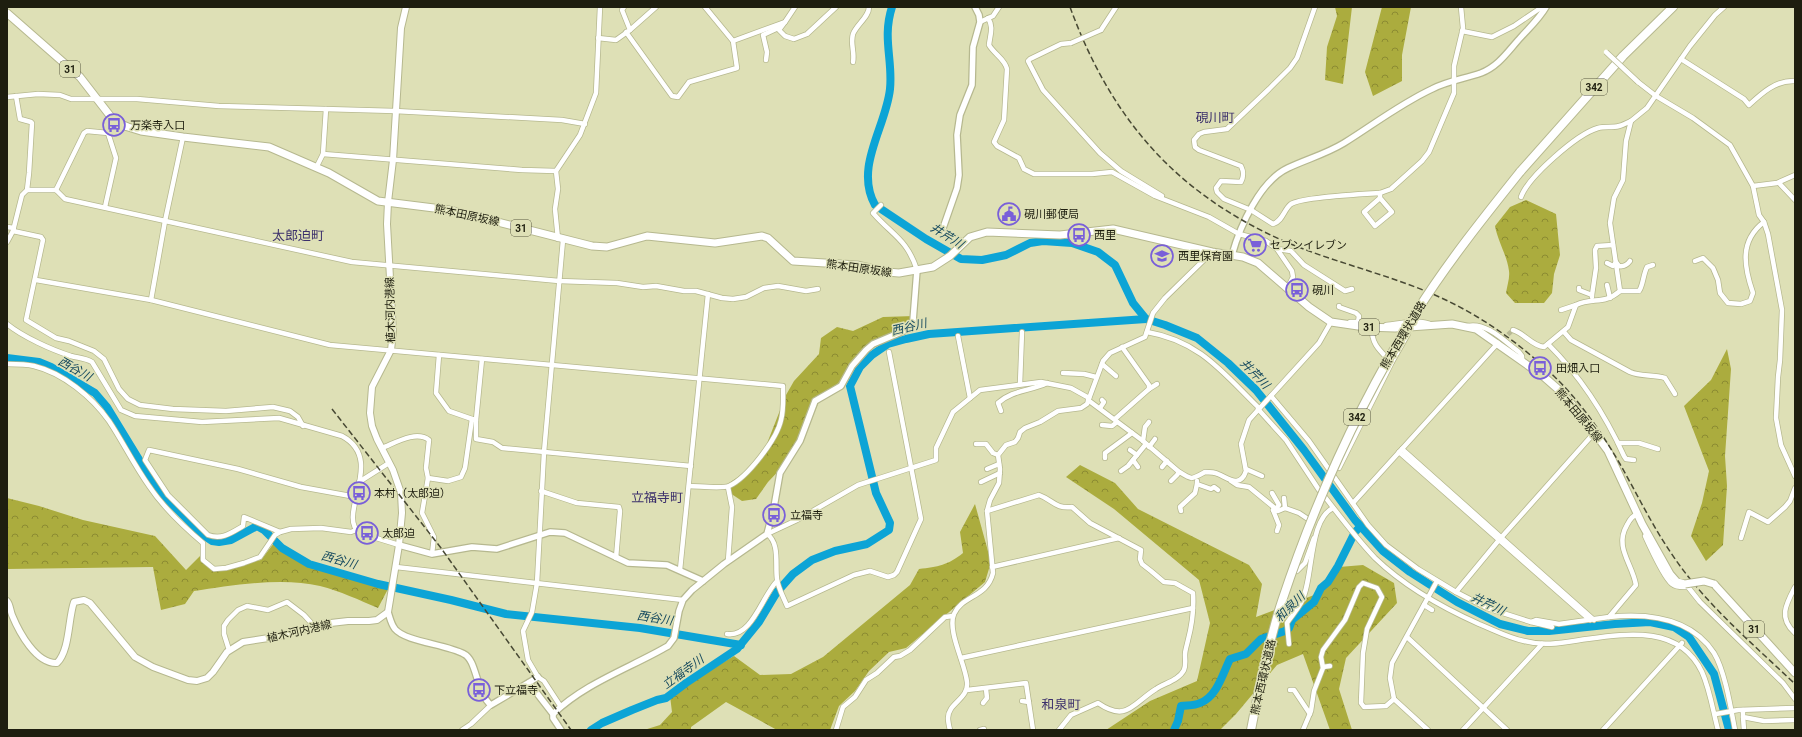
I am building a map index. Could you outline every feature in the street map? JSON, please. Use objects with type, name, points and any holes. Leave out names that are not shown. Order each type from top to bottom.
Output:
[{"type":"highway","name":"熊本西環状道路","points":[[1252,730],[1258,694],[1282,602],[1298,554],[1336,460],[1362,407],[1418,310],[1476,226],[1520,172],[1623,56],[1673,7]]},
{"type":"main road","name":"植木河内港線","points":[[7,600],[17,626],[24,638],[44,659],[51,663],[57,663],[61,659],[65,647],[74,602],[84,600],[90,603],[135,657],[144,663],[188,680],[197,681],[207,678],[229,650],[242,642],[275,637],[314,626],[348,621],[369,622],[377,620],[388,612],[388,604],[392,592],[399,545],[402,513],[401,493],[372,426],[370,401],[372,387],[391,350],[393,332],[387,224],[393,160],[401,28],[406,7]]},
{"type":"main road","name":"熊本田原坂線","points":[[7,13],[80,77],[118,123],[141,131],[269,147],[329,173],[371,198],[388,202],[450,210],[592,246],[607,247],[648,236],[715,243],[762,236],[768,238],[793,261],[857,265],[887,272],[899,273],[933,267],[950,256],[970,237],[986,232],[1060,235],[1113,229],[1212,252],[1243,257],[1258,263],[1288,287],[1309,307],[1331,322],[1372,327],[1452,324],[1483,332],[1522,360],[1559,390],[1595,432],[1616,466],[1636,514],[1673,579],[1676,582],[1685,584],[1704,581],[1714,584],[1795,673]]},
{"type":"street","points":[[561,706],[544,681],[538,677],[528,660],[522,631],[532,612],[537,583],[541,491],[559,281],[561,239],[556,209],[558,189],[556,171],[580,135],[596,93],[600,7]]},
{"type":"street","points":[[624,7],[622,10],[628,31],[672,96],[678,97],[689,82],[737,68],[733,41],[705,7]]},
{"type":"street","points":[[598,38],[616,40],[656,7]]},
{"type":"street","points":[[795,7],[779,30],[785,36],[794,39],[807,34],[836,7]]},
{"type":"street","points":[[853,62],[853,34],[867,14],[869,7]]},
{"type":"street","points":[[963,243],[942,231],[957,188],[959,175],[958,126],[960,115],[972,85],[973,47],[980,22],[979,15],[975,7]]},
{"type":"street","points":[[980,22],[993,16],[999,7]]},
{"type":"street","points":[[1116,7],[1102,30],[1071,43],[1061,44],[1028,61],[1044,90],[1082,135],[1100,153],[1121,171],[1167,200]]},
{"type":"street","points":[[1315,7],[1297,58],[1290,68],[1227,129],[1198,134],[1194,140],[1195,146],[1199,150],[1241,166],[1244,174],[1241,182],[1221,181],[1216,188],[1217,192],[1224,199],[1251,210],[1273,224],[1278,223],[1290,205],[1303,199],[1380,196]]},
{"type":"street","points":[[1380,196],[1392,212],[1375,226],[1364,212],[1380,196],[1391,189],[1422,161],[1428,152],[1454,93],[1453,80],[1455,60],[1462,31],[1462,7]]},
{"type":"street","points":[[1521,197],[1523,190],[1546,164],[1588,133],[1596,128],[1619,126],[1631,122],[1647,108],[1703,29],[1724,7]]},
{"type":"street","points":[[1462,31],[1492,36],[1508,30],[1539,9],[1545,8]]},
{"type":"street","points":[[1232,255],[1251,210],[1268,183],[1279,173],[1331,151],[1415,97],[1453,80],[1480,73],[1499,62],[1535,23],[1545,8]]},
{"type":"street","points":[[988,18],[991,23],[992,30],[989,45],[1007,68],[1004,120],[994,142],[997,146],[1019,158],[1024,169],[1034,174],[1092,174],[1112,172],[1155,196],[1209,217],[1240,234],[1266,242],[1277,249],[1292,270],[1293,277],[1288,287]]},
{"type":"street","points":[[733,41],[785,22]]},
{"type":"street","points":[[766,60],[767,52],[763,35],[776,29],[785,22]]},
{"type":"street","points":[[1606,52],[1638,82],[1656,96],[1693,118],[1730,145],[1753,186],[1759,215],[1764,222],[1773,256],[1782,310],[1776,418],[1781,445],[1795,476]]},
{"type":"street","points":[[1681,59],[1744,99],[1749,105],[1773,85],[1788,80],[1795,81]]},
{"type":"street","points":[[7,97],[38,94],[60,95],[71,99],[137,99],[219,106],[396,111],[562,120],[585,124]]},
{"type":"street","points":[[7,242],[14,229],[22,195],[27,190],[29,173],[32,123],[20,119],[16,96]]},
{"type":"street","points":[[316,168],[323,154],[326,109]]},
{"type":"street","points":[[1620,291],[1610,223],[1614,198],[1623,180],[1626,141],[1631,122]]},
{"type":"street","points":[[56,190],[84,133],[87,131],[108,133],[128,127]]},
{"type":"street","points":[[105,207],[116,158],[108,133]]},
{"type":"street","points":[[151,300],[165,221],[183,137]]},
{"type":"street","points":[[323,154],[522,170],[556,171]]},
{"type":"street","points":[[1753,186],[1779,183],[1795,176]]},
{"type":"street","points":[[1779,183],[1795,200]]},
{"type":"street","points":[[27,190],[56,190],[65,199],[352,262],[559,281],[617,282],[643,287],[656,286],[733,299],[746,297],[764,288],[778,286],[806,291],[818,289]]},
{"type":"street","points":[[767,534],[774,507],[780,473],[800,441],[815,401],[841,386],[852,366],[873,344],[906,330],[913,321],[917,270],[912,254],[907,247],[873,213],[881,204]]},
{"type":"street","points":[[1695,262],[1703,258],[1713,268],[1718,280],[1720,292],[1728,303],[1741,304],[1750,301],[1753,293],[1746,270],[1747,242],[1756,228],[1764,222]]},
{"type":"street","points":[[7,227],[41,237],[43,240],[36,280],[26,320],[56,338],[69,341],[94,351],[104,359],[119,389],[128,399],[140,405],[201,410],[226,411],[277,407],[290,411],[298,417],[303,426]]},
{"type":"street","points":[[1593,301],[1592,295],[1596,268],[1595,250],[1597,246],[1613,244]]},
{"type":"street","points":[[1277,249],[1291,251],[1304,265],[1340,288],[1347,291],[1352,289]]},
{"type":"street","points":[[950,730],[948,717],[950,710],[967,690],[967,683],[954,635],[953,616],[959,606],[982,591],[991,583],[992,567],[987,511],[990,500],[999,483],[1000,473],[998,455],[1006,445],[1015,442],[1020,432],[1025,428],[1040,422],[1058,411],[1081,408],[1089,399],[1102,364],[1110,354],[1145,337],[1153,313],[1167,295],[1212,252]]},
{"type":"street","points":[[1616,262],[1618,266],[1622,266],[1630,261]]},
{"type":"street","points":[[1607,263],[1613,266],[1616,262]]},
{"type":"street","points":[[1561,310],[1593,301],[1603,301],[1620,291],[1639,291],[1641,288],[1642,278],[1647,267],[1653,265]]},
{"type":"street","points":[[36,280],[151,300],[330,344],[783,386],[783,411],[781,422],[763,455],[743,476],[728,487],[689,486]]},
{"type":"street","points":[[1607,285],[1610,298]]},
{"type":"street","points":[[1580,288],[1579,290],[1592,295]]},
{"type":"street","points":[[680,570],[691,466],[698,378],[708,294]]},
{"type":"street","points":[[1513,330],[1520,332],[1540,346],[1544,347],[1564,332],[1568,327],[1576,305]]},
{"type":"street","points":[[1339,306],[1356,313],[1358,316],[1358,322]]},
{"type":"street","points":[[1316,308],[1324,314],[1339,321],[1387,325],[1422,322],[1433,325]]},
{"type":"street","points":[[1231,481],[1239,480],[1245,475],[1246,469],[1241,444],[1249,420],[1324,336],[1331,322]]},
{"type":"street","points":[[7,324],[14,330],[63,353],[87,359],[92,362],[121,410],[135,416],[202,422],[279,418],[342,436],[350,440],[358,449],[360,457],[361,469],[353,525],[360,533],[432,554],[472,547],[497,549],[550,532],[565,533],[628,563],[667,565],[703,581]]},
{"type":"street","points":[[1467,327],[1476,324],[1486,328],[1520,352],[1522,360]]},
{"type":"street","points":[[1372,327],[1373,341],[1376,348],[1390,361]]},
{"type":"street","points":[[1148,329],[1187,344],[1217,367],[1259,408],[1286,440],[1319,490]]},
{"type":"street","points":[[1020,384],[1022,332]]},
{"type":"street","points":[[1564,332],[1571,340],[1630,372],[1637,374],[1653,374],[1665,378],[1675,394]]},
{"type":"street","points":[[1339,468],[1390,361],[1408,334]]},
{"type":"street","points":[[958,336],[970,398]]},
{"type":"street","points":[[1353,503],[1498,343]]},
{"type":"street","points":[[1548,344],[1575,372],[1603,414],[1626,459],[1634,460]]},
{"type":"street","points":[[1122,347],[1149,385],[1149,389]]},
{"type":"street","points":[[767,534],[771,537],[776,552],[777,581],[787,606],[854,575],[870,571],[888,576],[894,575],[898,572],[921,519],[888,352]]},
{"type":"street","points":[[439,355],[436,394],[449,411],[474,420]]},
{"type":"street","points":[[428,478],[448,481],[461,477],[465,468],[474,420],[482,359]]},
{"type":"street","points":[[7,364],[34,366],[49,371],[76,387],[89,398],[109,421],[149,486],[191,533],[203,543],[202,560],[214,569],[226,568],[260,557],[275,535],[280,532],[301,528],[321,528],[351,532],[356,530]]},
{"type":"street","points":[[1102,364],[1116,376]]},
{"type":"street","points":[[1063,373],[1084,374],[1096,377]]},
{"type":"street","points":[[553,714],[561,706],[602,680],[668,646],[674,638],[679,611],[683,600],[692,590],[728,561],[767,534],[797,520],[858,485],[881,479],[936,460],[936,448],[953,412],[980,390],[1041,382],[1071,388],[1089,399],[1179,472],[1189,478],[1196,478],[1205,472],[1216,473],[1237,485],[1249,487],[1273,509],[1278,511],[1284,508],[1299,513],[1308,519]]},
{"type":"street","points":[[1001,411],[998,403],[1003,398],[1047,383]]},
{"type":"street","points":[[1102,425],[1112,426],[1116,420],[1149,389],[1157,384]]},
{"type":"street","points":[[1272,396],[1309,441],[1368,525],[1386,545],[1437,582],[1487,608],[1552,627]]},
{"type":"street","points":[[1100,408],[1104,402],[1102,400]]},
{"type":"street","points":[[474,420],[475,438],[477,440],[493,442],[502,448],[691,466]]},
{"type":"street","points":[[1146,444],[1145,427],[1149,422]]},
{"type":"street","points":[[1456,592],[1500,538],[1595,432]]},
{"type":"street","points":[[1105,458],[1105,453],[1132,433]]},
{"type":"street","points":[[382,448],[406,438],[427,439],[429,443],[426,468],[428,478],[422,513],[434,537],[432,554]]},
{"type":"street","points":[[1121,471],[1138,455],[1146,444],[1155,439]]},
{"type":"street","points":[[1618,443],[1640,443],[1658,449]]},
{"type":"street","points":[[976,444],[986,444],[992,453],[998,455]]},
{"type":"street","points":[[280,532],[244,518],[243,526],[223,537],[215,538],[208,535],[168,495],[145,460],[149,450],[238,469],[301,487],[356,497]]},
{"type":"street","points":[[1130,450],[1138,455]]},
{"type":"street","points":[[1401,451],[1592,620]]},
{"type":"street","points":[[1133,460],[1138,467]]},
{"type":"street","points":[[1162,467],[1167,461]]},
{"type":"street","points":[[359,482],[389,463]]},
{"type":"street","points":[[987,469],[999,464]]},
{"type":"street","points":[[1246,469],[1262,476]]},
{"type":"street","points":[[1171,481],[1178,475],[1179,472]]},
{"type":"street","points":[[981,482],[1000,473]]},
{"type":"street","points":[[1181,511],[1180,508],[1195,493],[1197,484],[1196,478]]},
{"type":"street","points":[[1197,484],[1211,489],[1214,487],[1218,490]]},
{"type":"street","points":[[728,487],[732,507],[728,561]]},
{"type":"street","points":[[1741,538],[1749,512],[1768,522],[1790,501],[1795,488]]},
{"type":"street","points":[[541,491],[577,503],[619,507],[616,558]]},
{"type":"street","points":[[1272,493],[1280,505],[1276,509],[1273,509]]},
{"type":"street","points":[[987,511],[1039,495],[1054,505],[1063,508],[1072,507],[1090,522],[1141,550],[1140,559],[1142,564],[1164,582],[1175,583],[1193,594],[1193,608],[1185,654],[1184,670],[1180,675],[1154,690],[1132,708],[1110,711],[1098,703],[1093,704],[1071,715],[1060,730]]},
{"type":"street","points":[[1325,497],[1375,558],[1399,579],[1429,596],[1456,614],[1497,631],[1523,641],[1542,644],[1557,644],[1619,634],[1654,636],[1681,644],[1696,661],[1702,672],[1708,688],[1718,730]]},
{"type":"street","points":[[1284,498],[1284,508]]},
{"type":"street","points":[[1288,644],[1286,623],[1302,603],[1310,572],[1316,535],[1325,514],[1333,508]]},
{"type":"street","points":[[1273,509],[1279,525],[1277,531]]},
{"type":"street","points":[[1610,617],[1636,585],[1624,555],[1622,540],[1627,524],[1636,514],[1651,550],[1671,583],[1678,587],[1688,587],[1700,602],[1783,683],[1795,699]]},
{"type":"street","points":[[1314,521],[1320,524]]},
{"type":"street","points":[[1297,571],[1305,564],[1310,544],[1316,535]]},
{"type":"street","points":[[992,567],[1119,538]]},
{"type":"street","points":[[396,567],[683,600]]},
{"type":"street","points":[[727,634],[734,635],[746,628],[777,581]]},
{"type":"street","points":[[1428,730],[1394,699],[1390,670],[1392,663],[1437,582]]},
{"type":"street","points":[[1302,730],[1310,714],[1314,691],[1323,667],[1321,657],[1323,650],[1345,620],[1359,587],[1363,583],[1377,588],[1382,597],[1367,629],[1363,653],[1361,702],[1364,707],[1386,706],[1394,699]]},
{"type":"street","points":[[1795,587],[1785,613],[1785,620],[1795,633]]},
{"type":"street","points":[[229,650],[224,634],[224,626],[238,610],[247,606],[268,610],[274,609],[284,602],[287,602],[304,615],[314,626]]},
{"type":"street","points":[[1424,606],[1432,610]]},
{"type":"street","points":[[961,658],[1193,608]]},
{"type":"street","points":[[388,612],[394,628],[408,638],[426,641],[466,654],[471,663],[481,693],[491,705]]},
{"type":"street","points":[[836,730],[843,707],[855,697],[866,680],[877,673],[894,657],[900,656],[910,650],[945,617],[953,616]]},
{"type":"street","points":[[1531,622],[1536,620],[1559,624],[1610,617],[1641,616],[1658,618],[1685,626],[1693,631],[1709,647],[1719,664],[1735,730]]},
{"type":"street","points":[[1407,636],[1507,730]]},
{"type":"street","points":[[1463,730],[1542,644]]},
{"type":"street","points":[[1603,730],[1681,644]]},
{"type":"street","points":[[1323,667],[1330,666]]},
{"type":"street","points":[[462,730],[471,724],[491,705],[538,677]]},
{"type":"street","points":[[529,683],[553,714],[553,718],[561,730]]},
{"type":"street","points":[[967,690],[986,689],[1026,683],[1033,730]]},
{"type":"street","points":[[983,703],[987,698],[986,689]]},
{"type":"street","points":[[1290,690],[1294,690],[1310,714]]},
{"type":"street","points":[[1022,701],[1029,702]]},
{"type":"street","points":[[1717,714],[1743,710],[1795,708]]},
{"type":"street","points":[[1743,710],[1744,730]]},
{"type":"street","points":[[1743,717],[1764,721],[1795,720]]},
{"type":"green space","points":[[1335,7],[1352,7],[1343,84],[1325,80],[1327,47],[1337,16]]},
{"type":"green space","points":[[1382,7],[1411,7],[1402,55],[1402,81],[1373,96],[1365,72]]},
{"type":"green space","points":[[1526,200],[1556,214],[1560,255],[1554,274],[1552,293],[1544,303],[1515,303],[1506,293],[1509,271],[1495,226],[1510,207]]},
{"type":"green space","points":[[914,316],[912,323],[877,339],[853,366],[846,377],[821,397],[803,438],[788,461],[768,482],[756,499],[742,501],[730,493],[729,483],[744,473],[757,459],[766,446],[786,395],[794,381],[819,354],[821,338],[837,327],[853,331],[883,317]]},
{"type":"green space","points":[[1727,349],[1731,369],[1725,456],[1727,486],[1723,545],[1706,561],[1691,536],[1702,503],[1709,471],[1684,406],[1711,380]]},
{"type":"green space","points":[[1080,465],[1115,483],[1138,509],[1249,565],[1262,584],[1256,617],[1322,592],[1339,567],[1363,565],[1394,583],[1397,603],[1346,658],[1339,689],[1352,730],[1330,730],[1303,654],[1277,665],[1236,714],[1220,730],[1106,730],[1150,701],[1197,681],[1210,623],[1199,580],[1114,509],[1066,477]]},
{"type":"green space","points":[[7,498],[39,506],[83,520],[155,536],[186,570],[201,555],[216,569],[261,560],[274,543],[312,567],[388,589],[378,608],[342,593],[306,583],[257,583],[194,591],[185,604],[161,610],[153,567],[7,569]]},
{"type":"green space","points":[[975,504],[991,562],[985,582],[906,648],[889,652],[869,671],[855,691],[839,706],[830,730],[777,730],[726,702],[691,727],[691,730],[644,730],[660,725],[672,712],[670,696],[688,683],[734,656],[760,675],[791,674],[823,657],[910,585],[919,569],[942,565],[963,553],[960,532]]},
{"type":"waterway","name":"井芹川","points":[[892,7],[888,29],[891,78],[890,89],[883,118],[869,162],[869,191],[875,205],[926,239],[961,259],[982,260],[1006,255],[1030,243],[1043,241],[1072,243],[1098,252],[1115,265],[1133,303],[1146,319],[1197,338],[1228,363],[1256,390],[1304,450],[1355,520],[1383,551],[1410,572],[1457,602],[1500,624],[1528,631],[1549,631],[1650,622],[1674,627],[1689,637],[1714,674],[1729,730]]},
{"type":"waterway","name":"西谷川","points":[[591,730],[602,723],[632,710],[666,698],[737,649],[759,622],[777,592],[793,574],[812,560],[835,551],[867,544],[889,530],[890,523],[876,493],[850,386],[860,367],[872,355],[888,344],[929,334],[1146,319]]},
{"type":"waterway","name":"西谷川","points":[[7,358],[39,362],[51,367],[95,393],[107,407],[157,489],[203,535],[212,541],[219,542],[231,540],[257,526],[264,530],[282,548],[309,564],[378,584],[506,614],[640,628],[741,645]]},
{"type":"waterway","name":"和泉川","points":[[1174,730],[1178,721],[1181,706],[1198,704],[1211,696],[1219,684],[1230,659],[1246,654],[1261,639],[1285,631],[1289,628],[1292,620],[1314,602],[1321,588],[1328,582],[1338,566],[1355,532],[1361,526]]},
{"type":"tunnel","points":[[1503,339],[1513,330]]},
{"type":"railway","points":[[1070,7],[1087,47],[1106,84],[1127,118],[1152,148],[1180,176],[1212,201],[1247,223],[1286,242],[1423,290],[1456,305],[1502,333],[1555,377],[1586,412],[1604,437],[1657,532],[1684,572],[1729,622],[1795,684]]},
{"type":"railway","points":[[332,409],[441,548],[571,730]]},
{"type":"place","name":"万楽寺入口","points":[[114,125]]},
{"type":"place","name":"硯川郵便局","points":[[1009,214]]},
{"type":"place","name":"西里","points":[[1079,235]]},
{"type":"place","name":"セブンイレブン","points":[[1255,245]]},
{"type":"place","name":"西里保育園","points":[[1162,256]]},
{"type":"place","name":"硯川","points":[[1297,290]]},
{"type":"place","name":"田畑入口","points":[[1540,368]]},
{"type":"place","name":"本村（太郎迫）","points":[[359,493]]},
{"type":"place","name":"立福寺","points":[[774,515]]},
{"type":"place","name":"太郎迫","points":[[367,533]]},
{"type":"place","name":"下立福寺","points":[[479,690]]},
{"type":"district","name":"硯川町","points":[[1215,117]]},
{"type":"district","name":"太郎迫町","points":[[298,235]]},
{"type":"district","name":"立福寺町","points":[[657,497]]},
{"type":"district","name":"和泉町","points":[[1061,704]]},
{"type":"water label","name":"立福寺川","points":[[683,672]]}]
